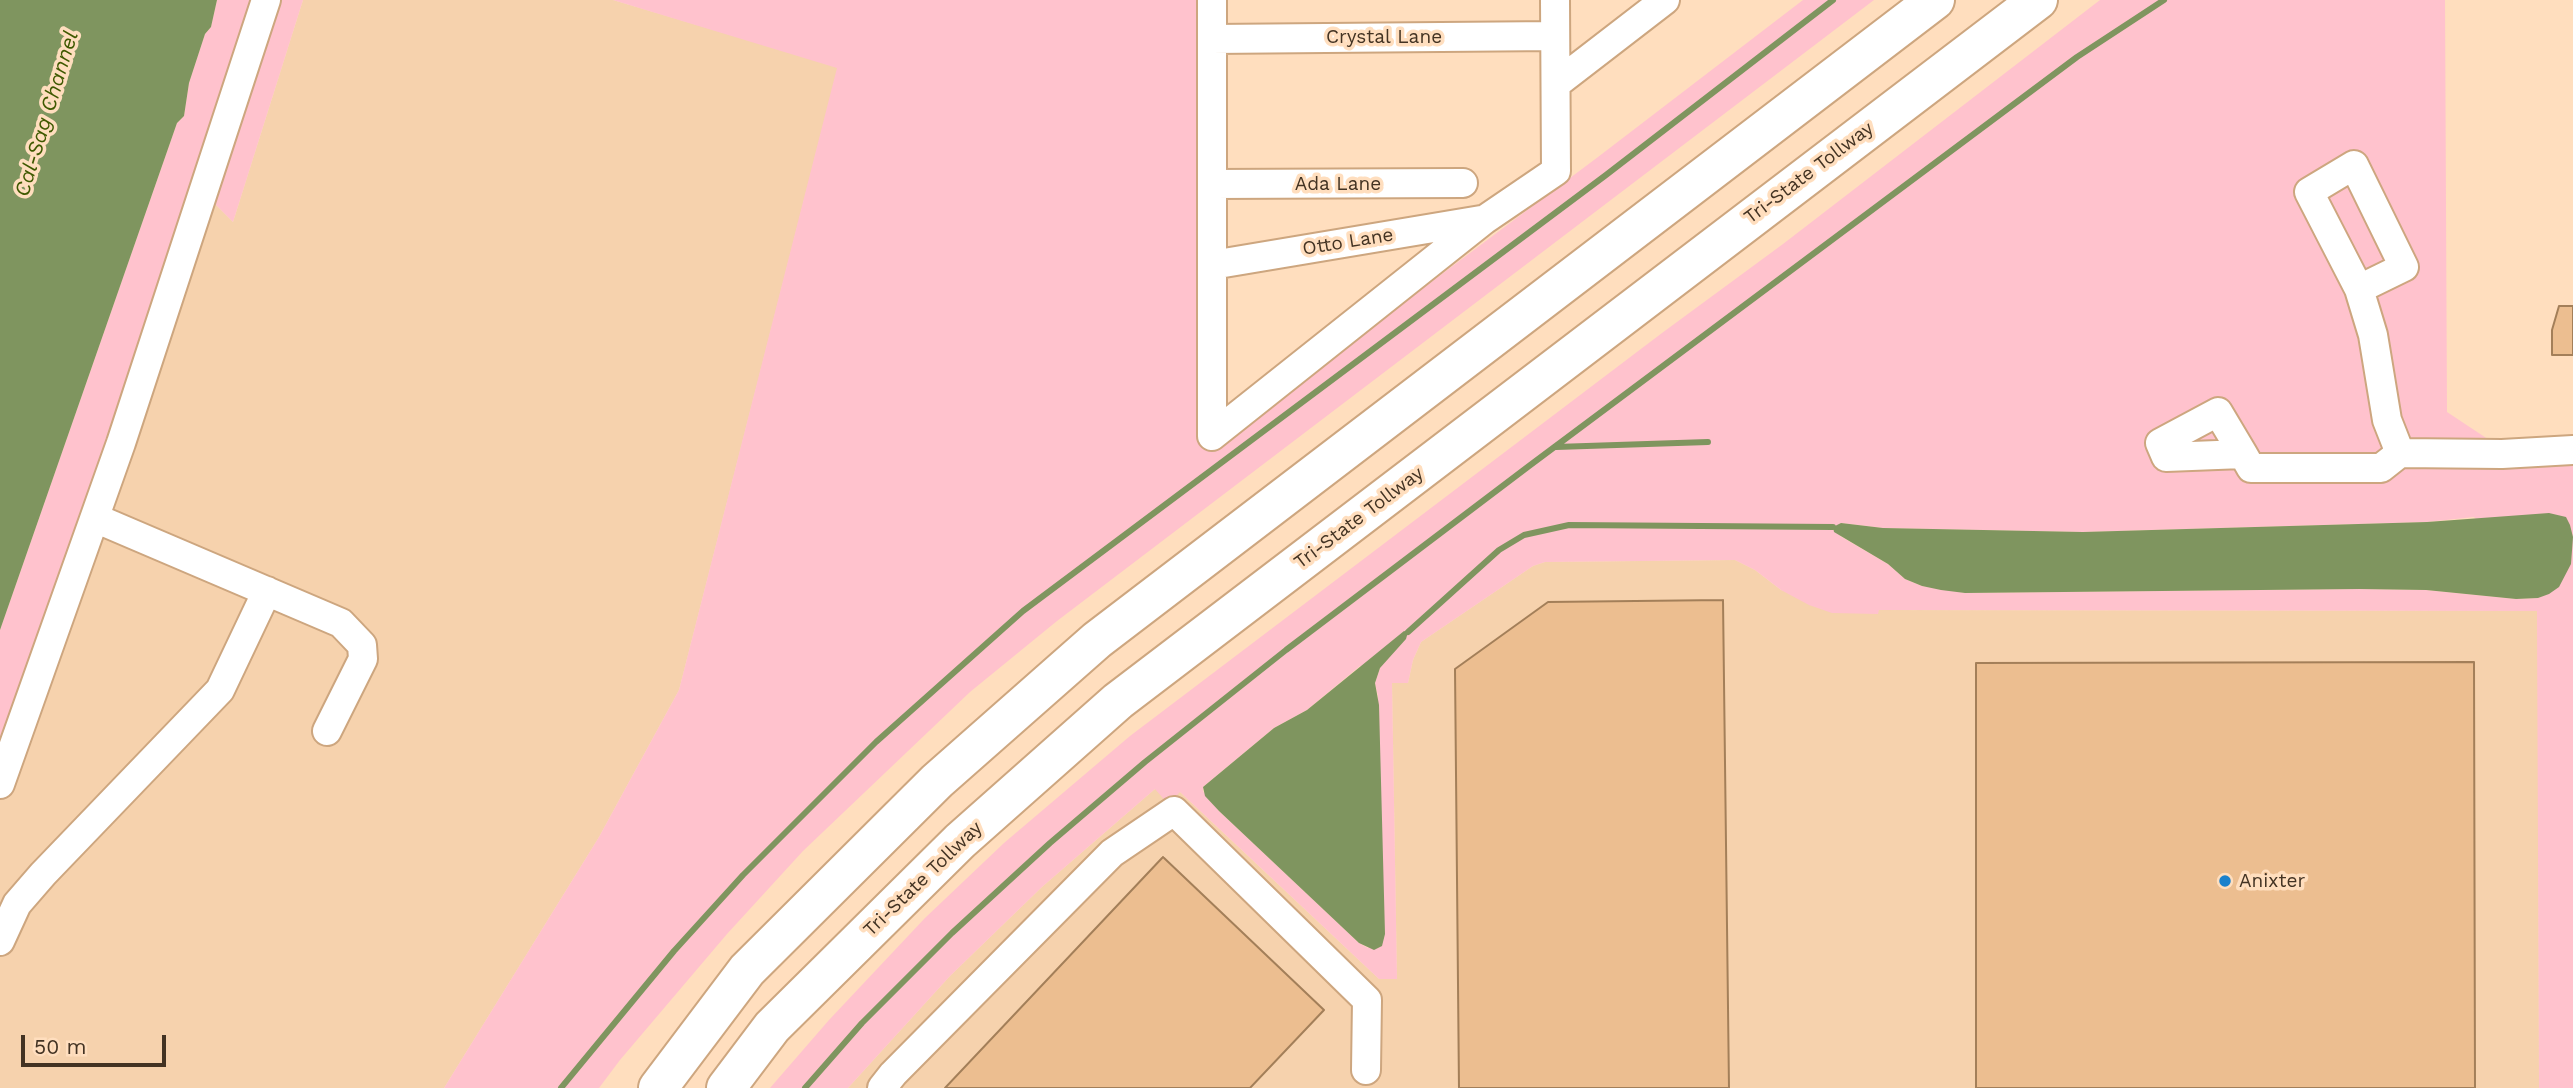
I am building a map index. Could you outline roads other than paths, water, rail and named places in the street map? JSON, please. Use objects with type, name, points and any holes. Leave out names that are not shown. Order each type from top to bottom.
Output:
[{"type":"highway","points":[[658,1088],[747,970],[937,781],[1097,640],[1935,0]]},
{"type":"highway","name":"Tri-State Tollway","points":[[726,1088],[772,1027],[960,841],[1118,701],[2038,0]]},
{"type":"lane","points":[[0,784],[95,517],[266,0]]},
{"type":"lane","points":[[1212,0],[1212,436],[1484,220],[1556,171],[1555,0]]},
{"type":"lane","points":[[1556,84],[1665,0]]},
{"type":"lane","name":"Crystal Lane","points":[[1212,38],[1555,36]]},
{"type":"lane","name":"Ada Lane","points":[[1212,184],[1464,183]]},
{"type":"lane","name":"Otto Lane","points":[[1212,265],[1484,220]]},
{"type":"lane","points":[[2359,289],[2373,335],[2387,420],[2400,453]]},
{"type":"lane","points":[[2243,454],[2251,468],[2381,468],[2400,453],[2502,454],[2573,450]]},
{"type":"lane","points":[[95,517],[341,623],[362,645],[363,659],[327,731]]},
{"type":"lane","points":[[0,941],[17,904],[43,874],[220,690],[267,591]]},
{"type":"lane","points":[[882,1088],[1112,853],[1174,811],[1367,1000],[1366,1070]]},
{"type":"water","name":"Cal-Sag Channel","points":[[0,0],[217,0],[211,27],[205,34],[189,83],[184,116],[177,123],[0,630]]},
{"type":"water","points":[[2549,513],[2566,517],[2570,525],[2573,537],[2571,564],[2559,587],[2549,594],[2538,598],[2516,599],[2426,590],[2359,589],[1965,593],[1922,586],[1905,579],[1888,564],[1834,532],[1833,527],[1841,523],[1883,528],[2083,532],[2427,522]]},
{"type":"water","points":[[1404,631],[1408,632],[1406,639],[1380,668],[1375,683],[1379,705],[1385,934],[1382,946],[1374,950],[1359,943],[1219,811],[1205,796],[1203,787],[1274,728],[1307,710]]},
{"type":"waterway","points":[[561,1088],[674,951],[743,875],[876,742],[1023,611],[1606,175],[1833,0]]},
{"type":"waterway","points":[[805,1088],[862,1023],[952,933],[1050,843],[1145,762],[1286,650],[1529,466],[2077,57],[2164,0]]},
{"type":"waterway","points":[[1556,447],[1708,442]]},
{"type":"waterway","points":[[1408,632],[1499,550],[1524,535],[1569,525],[1833,527]]},
{"type":"place","name":"Anixter","points":[[2225,881]]}]
